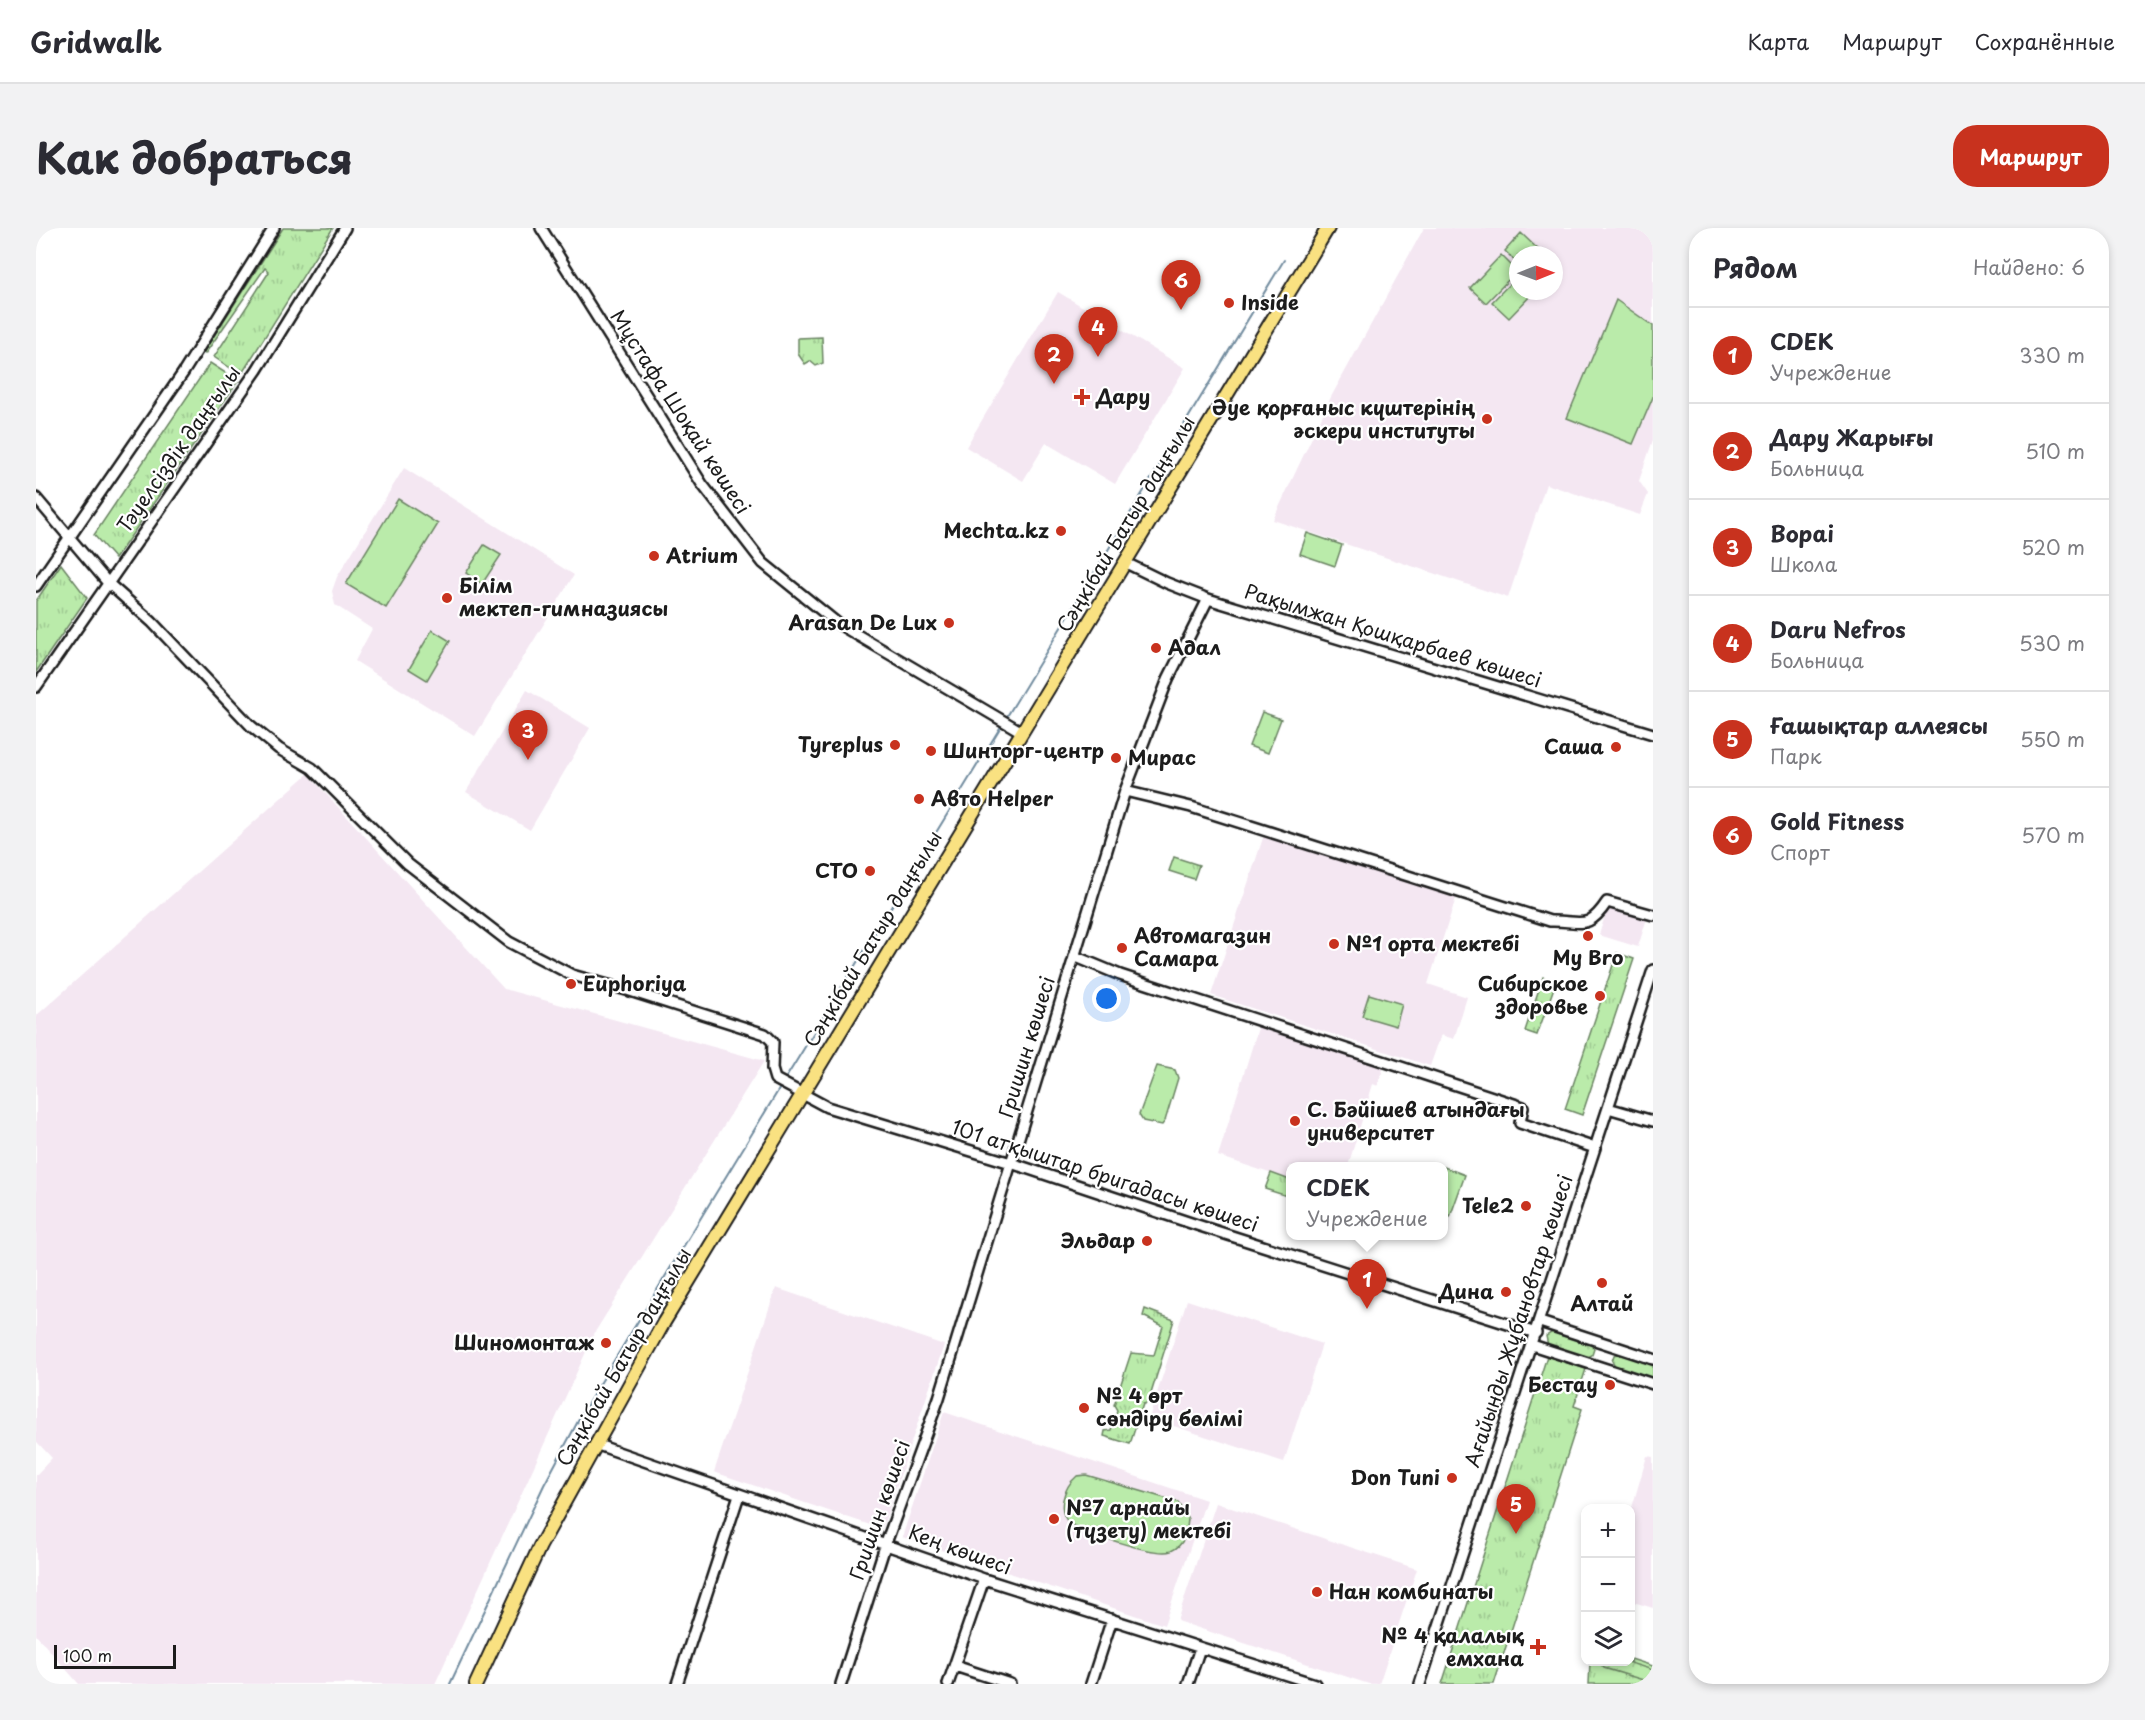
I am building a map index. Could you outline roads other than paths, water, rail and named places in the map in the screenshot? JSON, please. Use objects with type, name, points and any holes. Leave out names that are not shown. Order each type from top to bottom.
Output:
[{"type":"main road","name":"Сәңкібай Батыр даңғылы","points":[[476,1684],[540,1546],[595,1444],[795,1092],[1022,732],[1328,228]]},
{"type":"street","name":"Тәуелсіздік даңғылы","points":[[36,586],[183,373],[274,228]]},
{"type":"street","name":"Тәуелсіздік даңғылы","points":[[36,687],[257,370],[345,228]]},
{"type":"street","name":"Мұстафа Шоқай көшесі","points":[[541,228],[702,484],[763,563],[837,622],[1022,732]]},
{"type":"street","points":[[36,498],[108,584]]},
{"type":"street","name":"Рақымжан Қошқарбаев көшесі","points":[[1126,562],[1208,599],[1653,734]]},
{"type":"street","name":"101 атқыштар бригадасы көшесі","points":[[108,584],[152,622],[251,726],[279,749],[312,768],[408,864],[509,942],[572,975],[765,1034],[773,1042],[772,1069],[780,1084],[827,1107],[1011,1163],[1208,1229],[1536,1333]]},
{"type":"street","name":"Гришин көшесі","points":[[841,1684],[886,1543],[939,1398],[1125,791],[1168,679],[1208,599]]},
{"type":"street","points":[[1125,791],[1191,807],[1550,921],[1581,925],[1593,920],[1607,902],[1653,915]]},
{"type":"street","points":[[1074,956],[1120,975],[1522,1107],[1520,1123],[1595,1148]]},
{"type":"street","name":"Ағайынды Жұбановтар көшесі","points":[[1420,1684],[1653,970]]},
{"type":"street","points":[[1608,1108],[1653,1121]]},
{"type":"street","points":[[1540,1322],[1653,1359]]},
{"type":"street","points":[[1532,1345],[1653,1384]]},
{"type":"street","name":"Кең көшесі","points":[[595,1444],[739,1495],[886,1543],[984,1579],[1200,1648],[1283,1679],[1315,1684]]},
{"type":"street","points":[[677,1684],[739,1495]]},
{"type":"street","points":[[948,1684],[984,1579]]},
{"type":"street","points":[[1091,1684],[1112,1619]]},
{"type":"street","points":[[1188,1684],[1200,1648]]},
{"type":"street","points":[[955,1666],[1010,1684]]},
{"type":"waterway","points":[[1006,718],[1284,260]]},
{"type":"waterway","points":[[929,844],[1003,723]]},
{"type":"waterway","points":[[784,1081],[912,873]]},
{"type":"waterway","points":[[450,1684],[544,1485],[584,1410],[781,1086]]},
{"type":"place","name":"Inside","points":[[1229,303]]},
{"type":"place","name":"Gold Fitness","points":[[1181,310]]},
{"type":"place","name":"Daru Nefros","points":[[1098,357]]},
{"type":"place","name":"Дару Жарығы","points":[[1054,384]]},
{"type":"place","name":"Дару","points":[[1082,397]]},
{"type":"place","name":"Әуе қорғаныс күштерінің әскери институты","points":[[1487,419]]},
{"type":"place","name":"Mechta.kz","points":[[1061,531]]},
{"type":"place","name":"Atrium","points":[[654,556]]},
{"type":"place","name":"Білім мектеп-гимназиясы","points":[[447,598]]},
{"type":"place","name":"Arasan De Lux","points":[[949,623]]},
{"type":"place","name":"Адал","points":[[1156,648]]},
{"type":"place","name":"Tyreplus","points":[[895,745]]},
{"type":"place","name":"Саша","points":[[1616,747]]},
{"type":"place","name":"Шинторг-центр","points":[[931,751]]},
{"type":"place","name":"Мирас","points":[[1116,758]]},
{"type":"place","name":"Bopai","points":[[528,760]]},
{"type":"place","name":"Авто Helper","points":[[919,799]]},
{"type":"place","name":"СТО","points":[[870,871]]},
{"type":"place","name":"My Bro","points":[[1588,936]]},
{"type":"place","name":"№1 орта мектебі","points":[[1334,944]]},
{"type":"place","name":"Автомагазин Самара","points":[[1122,948]]},
{"type":"place","name":"Euphoriya","points":[[571,984]]},
{"type":"place","name":"Сибирское здоровье","points":[[1600,996]]},
{"type":"place","name":"С. Бәйішев атындағы университет","points":[[1295,1121]]},
{"type":"place","name":"Tele2","points":[[1526,1206]]},
{"type":"place","name":"Эльдар","points":[[1147,1241]]},
{"type":"place","name":"Алтай","points":[[1602,1283]]},
{"type":"place","name":"Дина","points":[[1506,1292]]},
{"type":"place","name":"CDEK","points":[[1367,1309]]},
{"type":"place","name":"Шиномонтаж","points":[[606,1343]]},
{"type":"place","name":"Бестау","points":[[1610,1385]]},
{"type":"place","name":"№ 4 өрт сөндіру бөлімі","points":[[1084,1408]]},
{"type":"place","name":"Don Tuni","points":[[1452,1478]]},
{"type":"place","name":"№7 арнайы (түзету) мектебі","points":[[1054,1519]]},
{"type":"place","name":"Ғашықтар аллеясы","points":[[1516,1534]]},
{"type":"place","name":"Нан комбинаты","points":[[1317,1592]]},
{"type":"place","name":"№ 4 қалалық емхана","points":[[1538,1647]]}]
